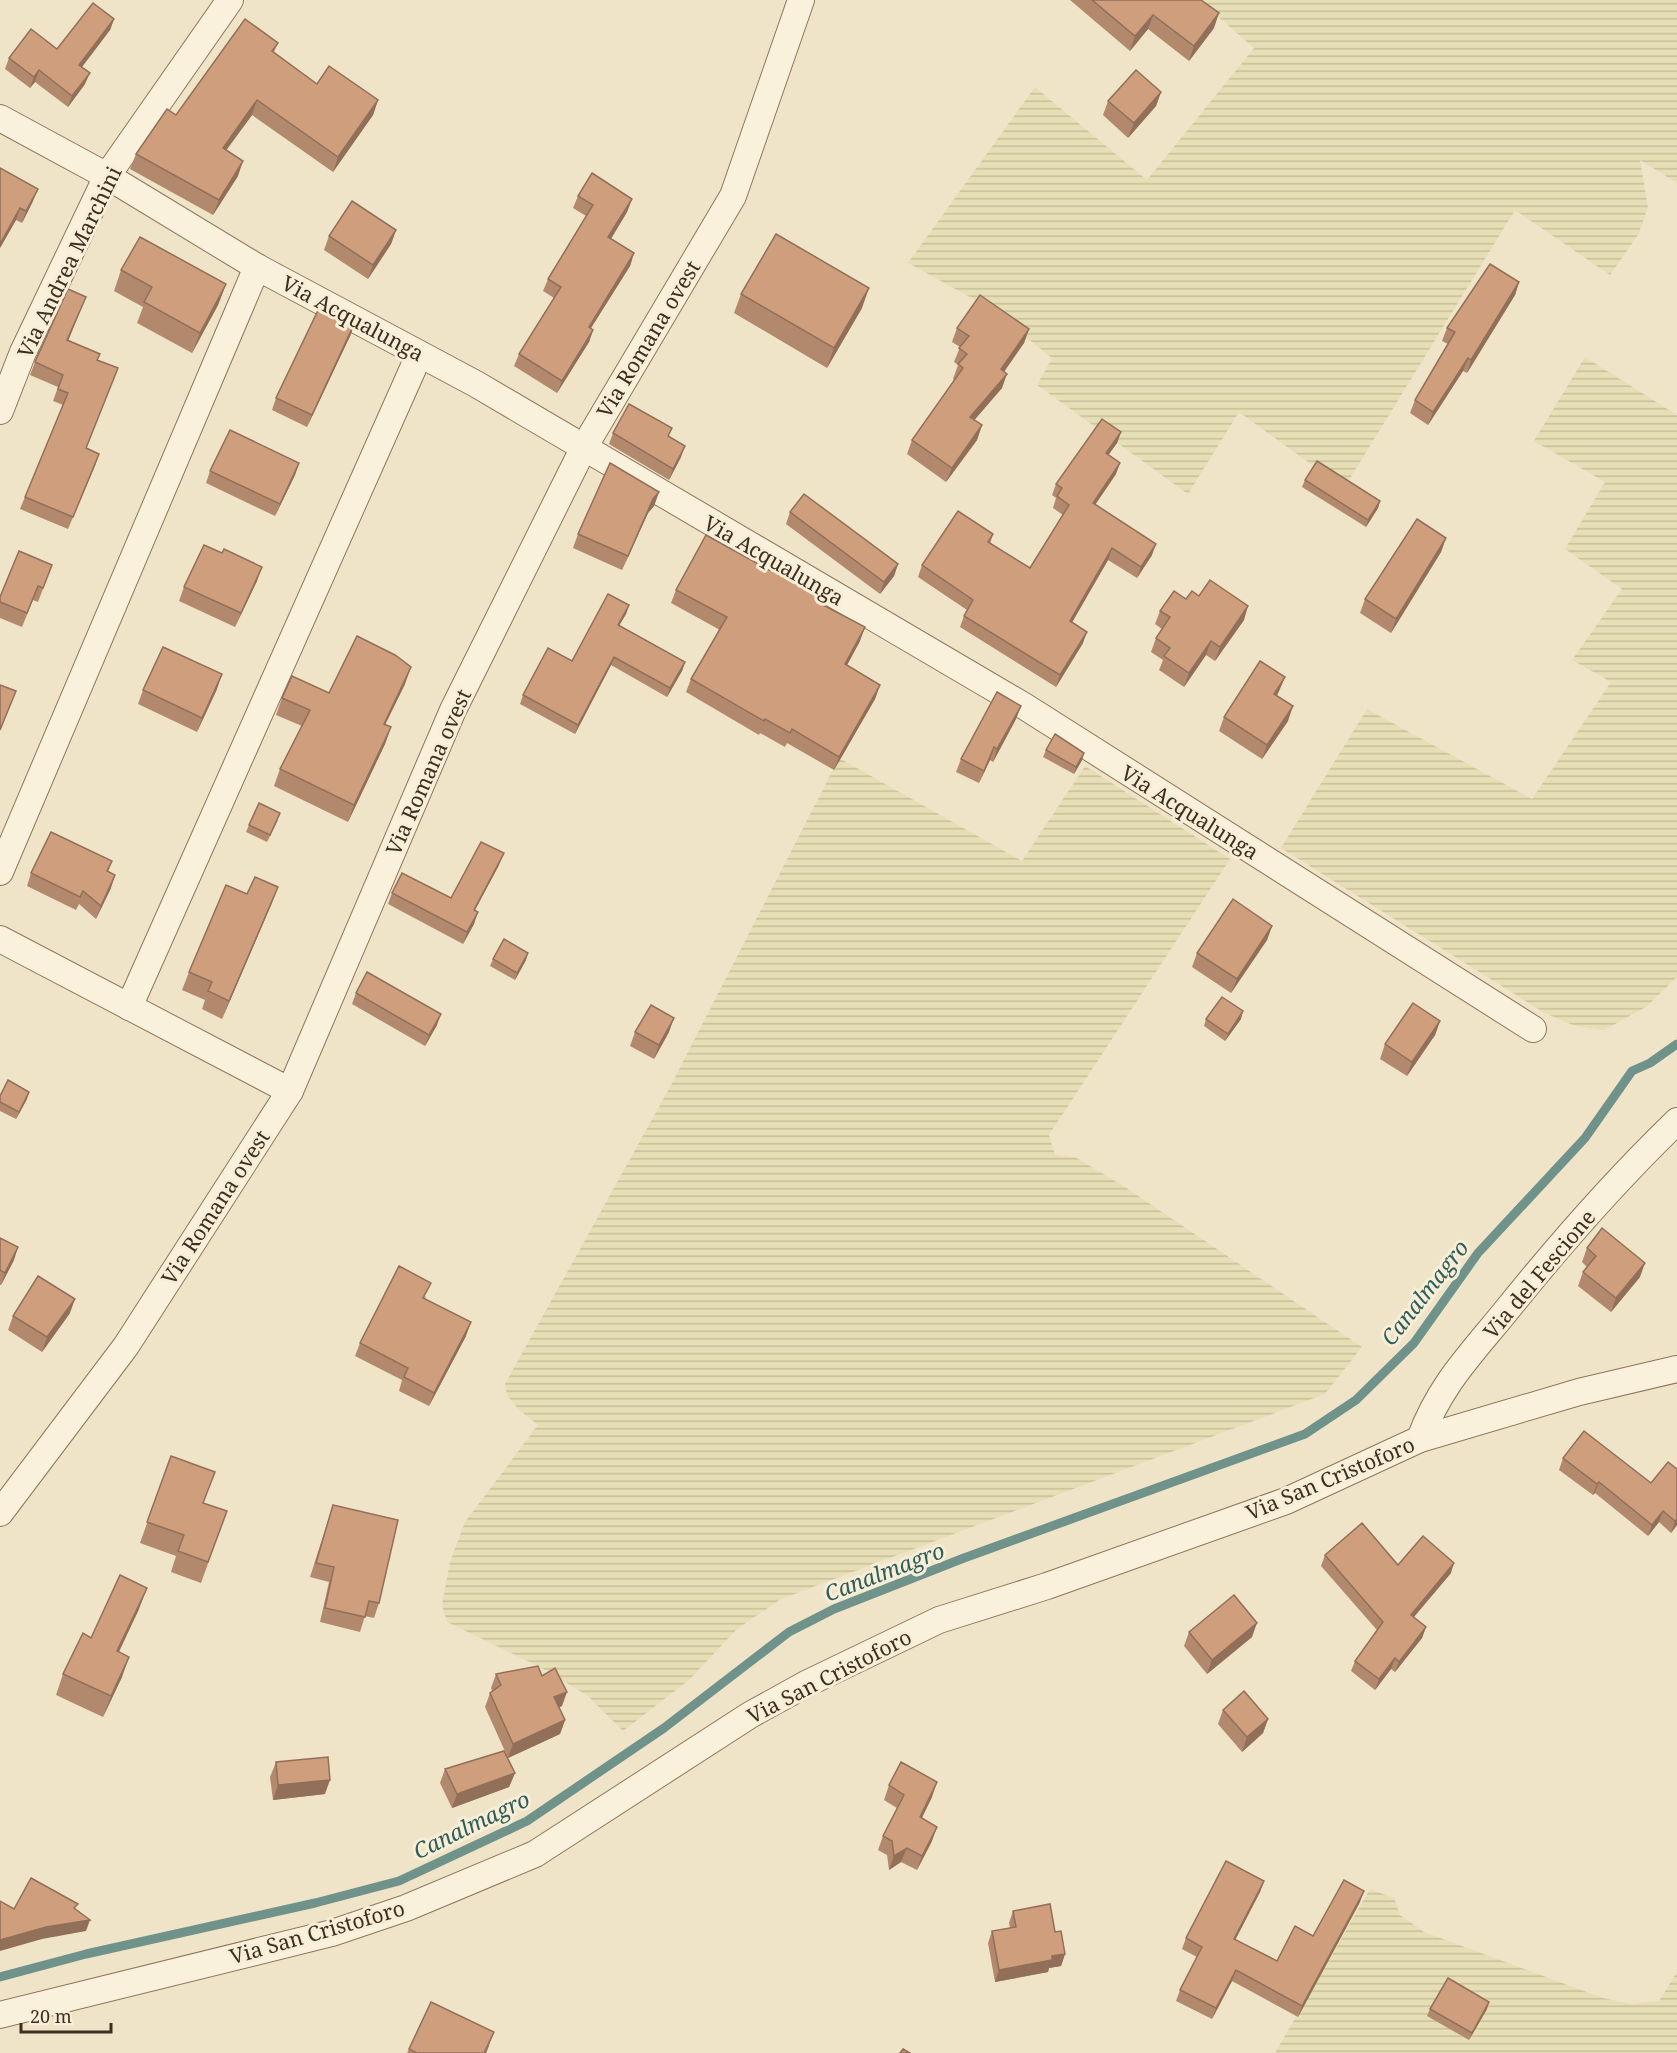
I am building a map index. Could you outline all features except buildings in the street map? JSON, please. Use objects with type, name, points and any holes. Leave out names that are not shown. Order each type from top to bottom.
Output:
[{"type":"street","name":"Via Andrea Marchini","points":[[0,411],[23,352],[107,176],[230,0]]},
{"type":"street","name":"Via Romana ovest","points":[[0,1513],[126,1346],[290,1091],[453,710],[583,449],[733,196],[801,0]]},
{"type":"street","name":"Via Acqualunga","points":[[0,118],[107,176],[258,267],[476,384],[583,449],[1024,706],[1533,1029]]},
{"type":"street","points":[[0,872],[258,267]]},
{"type":"street","points":[[129,1007],[419,355]]},
{"type":"street","points":[[0,939],[290,1091]]},
{"type":"street","name":"Via del Fescione","points":[[1420,1439],[1442,1390],[1560,1247],[1645,1152],[1677,1121]]},
{"type":"street","name":"Via San Cristoforo","points":[[0,2015],[332,1933],[406,1908],[535,1854],[750,1715],[808,1683],[939,1620],[1047,1586],[1286,1501],[1420,1439],[1579,1392],[1677,1369]]},
{"type":"shaded area","points":[[1199,0],[1677,0],[1677,183],[1640,160],[1648,207],[1638,235],[1610,275],[1515,210],[1344,488],[1239,412],[1188,494],[1037,385],[1052,358],[988,307],[908,263],[1035,87],[1147,180],[1254,48]]},
{"type":"shaded area","points":[[1585,357],[1677,415],[1677,977],[1646,1007],[1604,1030],[1575,1026],[1545,1013],[1281,848],[1367,709],[1532,799],[1611,682],[1572,660],[1622,589],[1565,549],[1605,482],[1534,441]]},
{"type":"shaded area","points":[[839,758],[1022,861],[1085,766],[1230,859],[1049,1135],[1055,1155],[1075,1157],[1125,1187],[1362,1347],[1325,1394],[781,1599],[737,1629],[689,1680],[623,1731],[588,1696],[540,1667],[447,1622],[442,1605],[450,1562],[465,1522],[538,1425],[518,1409],[507,1395],[505,1384],[670,1087]]},
{"type":"shaded area","points":[[1370,1889],[1394,1898],[1400,1915],[1424,1932],[1603,1998],[1631,2004],[1659,2001],[1677,1972],[1677,2053],[1275,2053]]},
{"type":"waterway","name":"Canalmagro","points":[[0,1977],[86,1954],[315,1903],[399,1881],[527,1821],[664,1728],[789,1632],[834,1609],[964,1558],[1305,1434],[1356,1400],[1414,1343],[1478,1253],[1585,1138],[1632,1071],[1650,1063],[1677,1044]]}]
